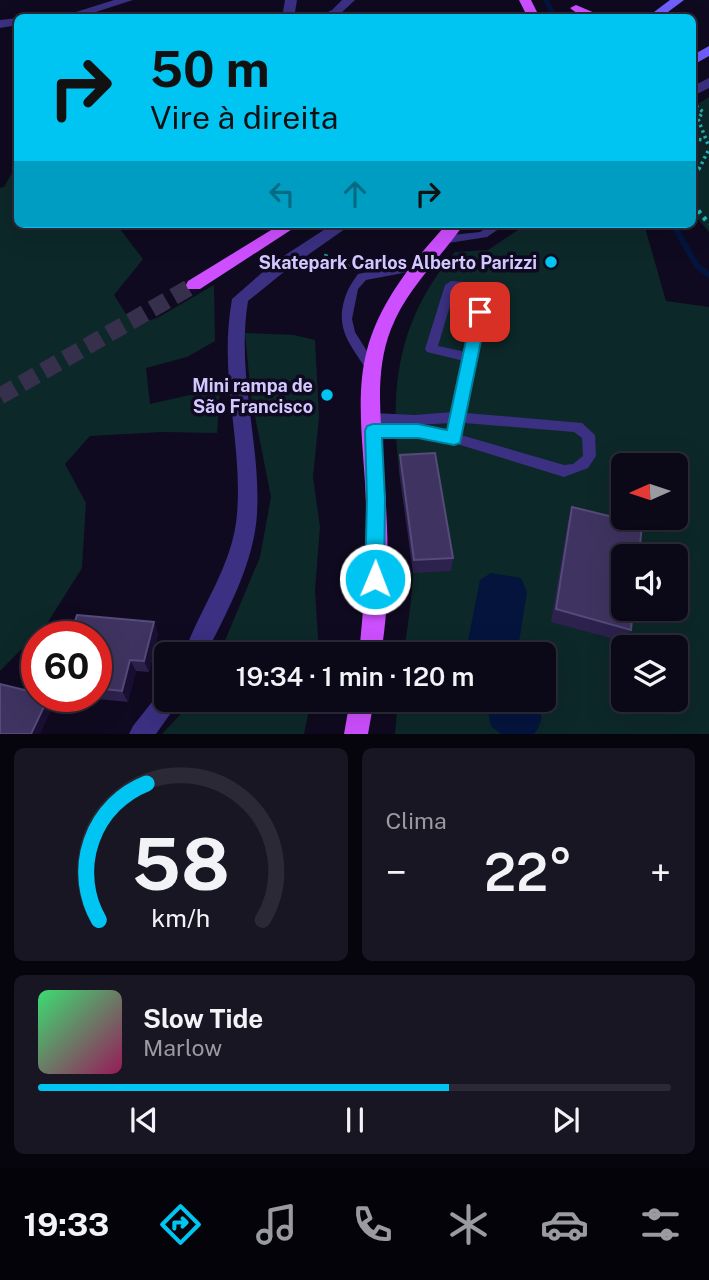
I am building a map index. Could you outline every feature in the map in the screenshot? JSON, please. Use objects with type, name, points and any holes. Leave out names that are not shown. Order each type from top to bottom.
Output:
[{"type":"main road","points":[[656,14],[678,0]]},
{"type":"main road","points":[[194,285],[286,228]]},
{"type":"main road","points":[[372,642],[376,526],[372,369],[397,298],[452,228]]},
{"type":"main road","points":[[356,734],[360,712]]},
{"type":"street","points":[[76,14],[127,0]]},
{"type":"street","points":[[330,14],[344,8],[349,0]]},
{"type":"street","points":[[199,642],[239,553],[247,515],[233,371],[233,341],[240,299],[249,289],[338,228]]},
{"type":"street","points":[[141,734],[158,712]]},
{"type":"lane","points":[[442,240],[483,235],[494,228]]},
{"type":"lane","points":[[372,369],[349,332],[346,319],[353,288],[362,277],[420,266]]},
{"type":"lane","points":[[454,438],[485,289],[450,285],[431,349],[470,358]]},
{"type":"lane","points":[[458,417],[577,427],[588,435],[589,459],[576,470],[564,471],[454,438],[373,425],[458,417]]},
{"type":"path","points":[[696,106],[703,113],[698,119],[709,148],[696,170]]},
{"type":"path","points":[[696,139],[704,140]]},
{"type":"path","points":[[696,208],[709,224]]},
{"type":"path","points":[[304,251],[340,260],[362,277]]},
{"type":"green space","points":[[709,97],[709,232],[696,217],[696,105]]},
{"type":"green space","points":[[14,169],[14,228],[119,228],[143,259],[114,295],[133,325],[157,318],[214,285],[215,341],[187,357],[146,368],[150,404],[220,388],[217,433],[162,432],[90,436],[65,464],[86,503],[82,568],[49,621],[21,621],[21,650],[0,671],[0,188],[4,187]]},
{"type":"green space","points":[[521,228],[645,228],[666,301],[709,307],[709,734],[395,734],[397,712],[556,712],[556,642],[406,642],[413,574],[398,460],[396,396],[407,337],[418,308],[455,252],[488,250]]},
{"type":"green space","points":[[245,333],[294,335],[315,340],[319,417],[313,477],[320,527],[315,590],[318,642],[224,642],[260,557],[271,497],[251,396]]},
{"type":"green space","points":[[183,712],[309,712],[304,734],[162,734]]},
{"type":"water","points":[[491,573],[521,578],[527,592],[519,642],[469,642],[480,580]]},
{"type":"water","points":[[488,712],[540,712],[539,725],[534,734],[501,734],[491,726]]},
{"type":"building","points":[[435,453],[453,558],[414,560],[400,455]]},
{"type":"building","points":[[572,507],[611,516],[611,530],[641,530],[640,544],[611,544],[611,621],[632,621],[631,630],[556,609]]},
{"type":"building","points":[[77,615],[154,622],[144,661],[130,660],[122,691],[112,690],[112,621],[75,621]]},
{"type":"building","points":[[0,684],[21,689],[21,712],[41,712],[31,734],[0,734]]},
{"type":"waterway","points":[[546,0],[553,14]]},
{"type":"waterway","points":[[675,228],[697,266],[709,275]]},
{"type":"tunnel","points":[[0,396],[194,285]]},
{"type":"place","name":"Skatepark Carlos Alberto Parizzi","points":[[551,262]]},
{"type":"place","name":"Mini rampa de São Francisco","points":[[327,395]]},
{"type":"route","points":[[375,579],[373,431],[418,431],[454,438],[480,312]]}]
